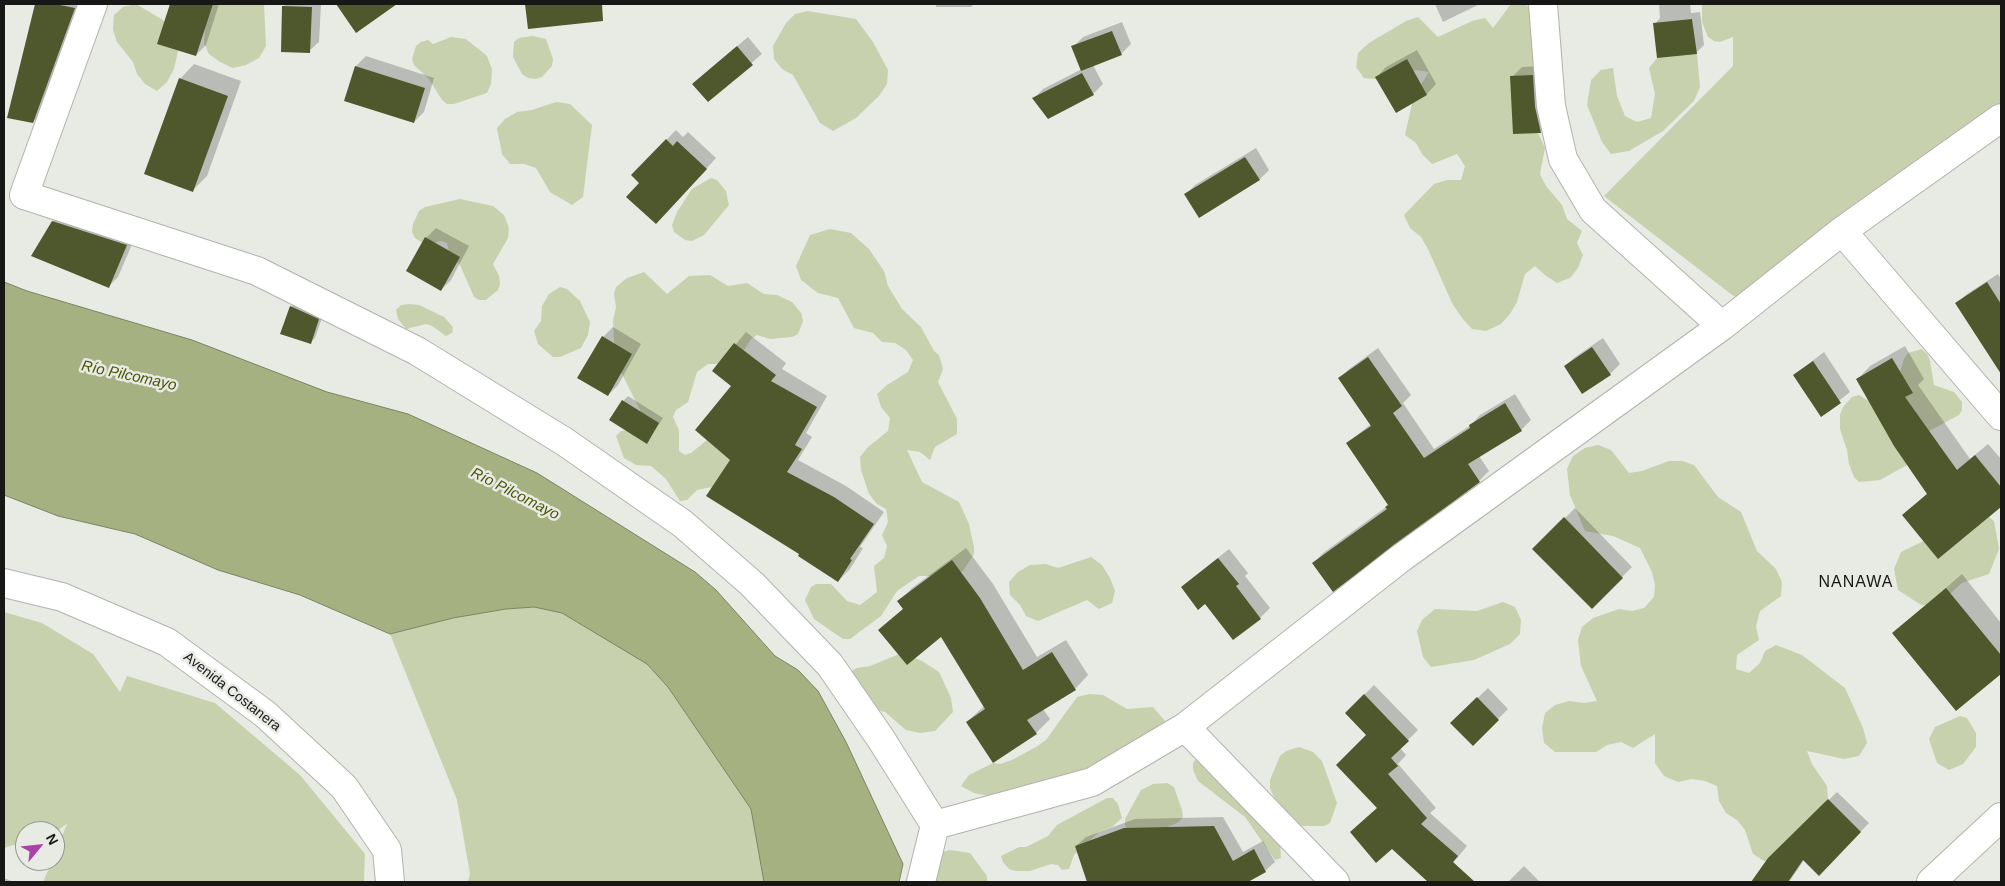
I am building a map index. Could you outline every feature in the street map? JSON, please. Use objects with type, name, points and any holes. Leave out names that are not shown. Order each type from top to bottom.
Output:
[{"type":"street","points":[[93,4],[24,196],[257,271],[417,351],[565,442],[683,524],[752,584],[830,665],[881,739],[935,824],[921,882]]},
{"type":"street","points":[[1543,4],[1551,106],[1563,159],[1593,210],[1722,326]]},
{"type":"street","points":[[935,824],[1092,782],[1185,727],[1401,558],[1722,326],[1842,231],[2001,118]]},
{"type":"street","points":[[1842,231],[2001,416]]},
{"type":"street","name":"Avenida Costanera","points":[[4,583],[62,598],[167,642],[265,714],[344,787],[387,850],[390,882]]},
{"type":"street","points":[[1185,727],[1335,882]]},
{"type":"street","points":[[1931,882],[2001,817]]},
{"type":"shaded area","points":[[136,4],[173,26],[181,38],[174,69],[167,82],[157,91],[145,84],[137,74],[133,62],[117,42],[113,30],[114,15],[123,7]]},
{"type":"shaded area","points":[[200,4],[264,4],[266,46],[259,58],[246,65],[233,68],[209,54],[204,43],[206,17]]},
{"type":"shaded area","points":[[1511,4],[1524,4],[1528,6],[1532,18],[1555,32],[1561,42],[1562,56],[1553,66],[1522,90],[1522,118],[1539,135],[1545,148],[1540,174],[1546,186],[1562,205],[1567,219],[1582,231],[1577,243],[1583,255],[1578,268],[1570,278],[1557,283],[1535,266],[1525,274],[1517,302],[1510,314],[1501,324],[1486,331],[1472,329],[1462,318],[1452,303],[1428,249],[1421,237],[1410,228],[1404,215],[1434,184],[1447,180],[1461,180],[1465,166],[1457,154],[1432,164],[1422,154],[1416,143],[1405,135],[1414,95],[1429,72],[1416,70],[1392,81],[1364,78],[1356,67],[1358,53],[1369,43],[1406,21],[1418,17],[1438,37],[1472,21],[1485,18],[1493,28]]},
{"type":"shaded area","points":[[1702,4],[2001,4],[2001,127],[1753,311],[1604,196],[1733,66],[1733,37],[1720,42],[1708,37],[1702,22]]},
{"type":"shaded area","points":[[808,11],[856,19],[873,42],[888,70],[887,84],[879,96],[856,118],[833,131],[820,123],[793,75],[782,69],[774,59],[773,46],[786,23],[795,14]]},
{"type":"shaded area","points":[[532,36],[546,39],[553,59],[552,66],[542,77],[536,79],[528,78],[522,74],[513,57],[514,42],[519,38]]},
{"type":"shaded area","points":[[451,37],[466,39],[487,56],[492,69],[491,84],[487,93],[454,104],[447,104],[442,100],[429,79],[414,65],[412,59],[416,46],[421,42],[428,40],[433,44]]},
{"type":"shaded area","points":[[1685,46],[1697,54],[1700,87],[1694,101],[1663,131],[1629,151],[1611,154],[1602,142],[1587,105],[1591,80],[1601,70],[1613,68],[1617,96],[1625,116],[1637,122],[1651,118],[1655,94],[1649,68],[1657,58]]},
{"type":"shaded area","points":[[556,102],[570,104],[592,125],[583,197],[572,205],[550,192],[536,168],[524,164],[510,164],[502,154],[497,128],[505,119],[517,112],[532,110]]},
{"type":"shaded area","points":[[711,178],[717,180],[726,191],[729,205],[704,235],[692,241],[685,240],[674,232],[672,225],[677,212],[692,189]]},
{"type":"shaded area","points":[[460,199],[493,206],[504,215],[509,228],[508,238],[493,264],[499,276],[500,284],[498,290],[486,300],[479,300],[474,297],[460,265],[450,256],[447,243],[441,241],[426,245],[415,238],[412,232],[413,224],[419,211],[425,207]]},
{"type":"shaded area","points":[[830,229],[851,233],[869,249],[884,271],[888,286],[902,309],[921,327],[934,351],[939,355],[943,369],[938,382],[957,419],[957,434],[935,447],[930,460],[920,452],[907,450],[922,482],[959,502],[969,524],[974,547],[974,554],[963,571],[950,576],[919,576],[897,591],[881,616],[850,639],[843,639],[814,619],[805,600],[811,587],[816,584],[831,584],[847,601],[860,605],[877,592],[874,566],[884,558],[887,546],[882,535],[888,522],[886,509],[877,504],[869,494],[861,470],[860,457],[868,447],[888,431],[890,418],[881,407],[877,394],[887,385],[908,372],[913,360],[906,350],[895,343],[882,342],[873,333],[854,328],[838,298],[818,293],[801,280],[796,266],[810,235]]},
{"type":"shaded area","points":[[644,272],[667,294],[689,276],[710,275],[728,286],[747,283],[764,294],[777,295],[792,302],[801,313],[803,321],[798,334],[792,337],[770,339],[757,335],[751,339],[740,357],[728,364],[708,364],[697,372],[688,402],[676,410],[673,417],[679,430],[679,451],[685,455],[691,453],[707,440],[737,450],[717,486],[697,490],[687,500],[680,501],[666,479],[651,466],[636,465],[624,458],[616,436],[621,431],[643,428],[646,422],[619,368],[614,341],[613,320],[616,307],[614,294],[616,287],[627,278]]},
{"type":"shaded area","points":[[560,287],[567,289],[580,301],[590,322],[588,335],[581,348],[560,357],[553,357],[538,344],[534,331],[541,321],[542,306],[549,294]]},
{"type":"shaded area","points":[[401,305],[419,305],[444,317],[453,327],[452,333],[446,336],[426,324],[406,329],[398,319],[396,310]]},
{"type":"shaded area","points":[[1922,349],[1928,355],[1930,361],[1934,385],[1954,392],[1962,402],[1962,410],[1959,415],[1916,438],[1907,465],[1880,480],[1859,482],[1854,477],[1849,464],[1847,450],[1840,429],[1840,415],[1843,407],[1852,397],[1859,395],[1870,402],[1900,372],[1908,353]]},
{"type":"shaded area","points":[[1598,445],[1611,450],[1629,473],[1642,471],[1669,461],[1682,461],[1694,465],[1718,497],[1741,512],[1757,551],[1776,569],[1782,582],[1781,596],[1760,611],[1756,626],[1759,640],[1737,655],[1736,669],[1749,673],[1760,663],[1765,651],[1776,645],[1802,655],[1845,688],[1863,728],[1867,743],[1859,756],[1844,759],[1807,751],[1812,764],[1827,786],[1828,799],[1778,863],[1764,861],[1753,854],[1745,830],[1737,820],[1726,813],[1719,801],[1717,786],[1705,781],[1692,779],[1678,782],[1664,776],[1655,763],[1655,734],[1633,748],[1621,742],[1607,745],[1596,752],[1555,752],[1544,743],[1542,728],[1545,713],[1555,705],[1569,701],[1584,703],[1597,701],[1581,666],[1578,640],[1582,627],[1593,618],[1619,609],[1632,611],[1644,608],[1654,597],[1655,585],[1652,572],[1640,548],[1613,536],[1585,531],[1570,495],[1567,469],[1573,456],[1585,448]]},
{"type":"shaded area","points":[[1983,512],[1994,521],[1999,549],[1989,574],[1962,583],[1941,602],[1934,605],[1921,605],[1898,590],[1894,569],[1901,552]]},
{"type":"shaded area","points":[[1091,557],[1102,565],[1110,578],[1115,591],[1112,603],[1099,609],[1087,600],[1038,621],[1026,616],[1020,605],[1010,595],[1009,582],[1018,572],[1030,565],[1046,564],[1058,568]]},
{"type":"shaded area","points":[[1503,602],[1515,607],[1521,620],[1520,634],[1510,644],[1474,660],[1431,667],[1423,657],[1417,631],[1422,620],[1435,609],[1477,611]]},
{"type":"shaded area","points":[[534,607],[562,613],[622,647],[647,664],[668,687],[751,809],[764,882],[468,882],[470,874],[457,800],[390,634],[453,618],[506,609]]},
{"type":"shaded area","points":[[4,612],[42,623],[93,654],[120,692],[127,676],[215,703],[300,775],[365,854],[364,882],[43,882],[48,871],[65,871],[65,829],[67,824],[65,825],[65,821],[15,821],[15,844],[4,848]]},
{"type":"shaded area","points":[[902,653],[922,661],[939,672],[951,698],[953,712],[935,731],[920,733],[906,730],[885,712],[864,707],[843,676],[857,668],[870,666]]},
{"type":"shaded area","points":[[1089,694],[1103,695],[1127,709],[1153,707],[1171,728],[1067,778],[1000,798],[974,793],[961,786],[969,775],[993,763],[1000,764],[1012,760],[1046,740],[1077,697]]},
{"type":"shaded area","points":[[1960,716],[1967,718],[1976,733],[1976,747],[1963,764],[1949,770],[1937,763],[1929,739],[1935,727]]},
{"type":"shaded area","points":[[1299,747],[1313,752],[1322,761],[1337,803],[1330,823],[1324,826],[1303,826],[1291,821],[1278,806],[1270,788],[1270,780],[1280,756],[1286,751]]},
{"type":"shaded area","points":[[1200,753],[1280,842],[1281,858],[1275,860],[1245,817],[1198,781],[1193,770],[1193,763]]},
{"type":"shaded area","points":[[1167,783],[1174,787],[1182,810],[1183,817],[1179,822],[1161,830],[1128,830],[1125,826],[1125,819],[1141,790],[1153,784]]},
{"type":"shaded area","points":[[1107,798],[1113,798],[1118,804],[1122,818],[1112,827],[1099,832],[1074,855],[1069,869],[1062,870],[1058,865],[1051,864],[1030,871],[1015,871],[1009,869],[1003,862],[1001,856],[1019,847],[1026,847],[1048,836],[1057,825]]},
{"type":"shaded area","points":[[950,850],[970,853],[987,876],[987,882],[917,882],[938,853]]},
{"type":"water","name":"Río Pilcomayo","points":[[4,282],[27,291],[192,340],[327,392],[408,414],[537,473],[695,572],[716,590],[775,656],[798,670],[818,691],[846,742],[903,864],[899,882],[764,882],[751,809],[668,687],[647,664],[562,613],[534,607],[506,609],[453,618],[390,634],[300,595],[218,570],[135,534],[58,516],[4,495]]},
{"type":"building","points":[[35,4],[55,4],[75,8],[33,123],[7,118]]},
{"type":"building","points":[[170,4],[213,4],[196,56],[157,44]]},
{"type":"building","points":[[336,4],[397,4],[356,33]]},
{"type":"building","points":[[525,4],[602,4],[603,21],[528,29]]},
{"type":"building","points":[[282,6],[312,7],[310,53],[281,52]]},
{"type":"building","points":[[1692,19],[1697,54],[1657,58],[1653,23]]},
{"type":"building","points":[[1112,31],[1122,55],[1081,71],[1071,46]]},
{"type":"building","points":[[737,46],[753,65],[708,102],[692,84]]},
{"type":"building","points":[[1407,59],[1427,95],[1396,113],[1375,77]]},
{"type":"building","points":[[355,66],[425,88],[414,123],[344,101]]},
{"type":"building","points":[[1082,73],[1094,95],[1048,119],[1032,98]]},
{"type":"building","points":[[1533,75],[1535,107],[1541,133],[1513,134],[1510,76]]},
{"type":"building","points":[[179,78],[228,96],[193,192],[144,174]]},
{"type":"building","points":[[666,139],[673,146],[677,141],[707,169],[656,224],[626,197],[639,183],[631,175]]},
{"type":"building","points":[[1245,157],[1260,180],[1199,218],[1184,194]]},
{"type":"building","points":[[52,221],[127,245],[109,288],[31,256]]},
{"type":"building","points":[[425,237],[460,257],[441,291],[406,271]]},
{"type":"building","points":[[1987,282],[2001,304],[2001,374],[1955,303]]},
{"type":"building","points":[[290,306],[319,319],[311,344],[280,334]]},
{"type":"building","points":[[602,336],[632,354],[608,396],[577,378]]},
{"type":"building","points":[[734,343],[776,375],[771,381],[817,407],[795,445],[802,449],[787,472],[834,497],[874,524],[850,559],[852,560],[838,582],[798,556],[799,554],[706,496],[730,460],[695,430],[731,386],[712,371]]},
{"type":"building","points":[[1592,347],[1611,375],[1582,394],[1564,366]]},
{"type":"building","points":[[1368,357],[1402,406],[1393,413],[1424,458],[1470,428],[1469,425],[1505,403],[1522,431],[1468,464],[1480,482],[1333,592],[1312,563],[1387,509],[1385,507],[1388,505],[1346,443],[1371,426],[1338,378]]},
{"type":"building","points":[[1892,358],[1913,393],[1905,397],[1957,470],[1975,455],[2001,487],[2001,507],[1938,559],[1902,515],[1927,494],[1894,446],[1856,379]]},
{"type":"building","points":[[1813,361],[1841,403],[1821,417],[1793,375]]},
{"type":"building","points":[[622,400],[659,423],[647,444],[609,420]]},
{"type":"building","points":[[1564,517],[1623,578],[1592,609],[1532,549]]},
{"type":"building","points":[[1218,558],[1239,584],[1236,586],[1261,619],[1233,640],[1205,604],[1198,610],[1181,587]]},
{"type":"building","points":[[952,560],[980,598],[1023,670],[1052,652],[1076,690],[1027,720],[1037,734],[993,763],[966,722],[985,709],[941,637],[907,665],[878,630],[903,609],[897,601]]},
{"type":"building","points":[[1946,588],[2001,655],[2001,674],[1956,711],[1892,633]]},
{"type":"building","points":[[1364,694],[1409,741],[1391,758],[1398,766],[1388,774],[1427,818],[1421,824],[1458,856],[1453,862],[1475,882],[1428,882],[1392,849],[1376,863],[1350,832],[1377,808],[1336,765],[1366,735],[1345,713]]},
{"type":"building","points":[[1477,697],[1499,720],[1473,746],[1450,723]]},
{"type":"building","points":[[1828,799],[1861,832],[1819,876],[1803,860],[1788,882],[1751,882],[1768,858]]},
{"type":"building","points":[[1214,826],[1233,861],[1254,849],[1266,872],[1248,882],[1087,882],[1075,846],[1124,828]]},
{"type":"district","name":"NANAWA","points":[[1856,583]]}]
